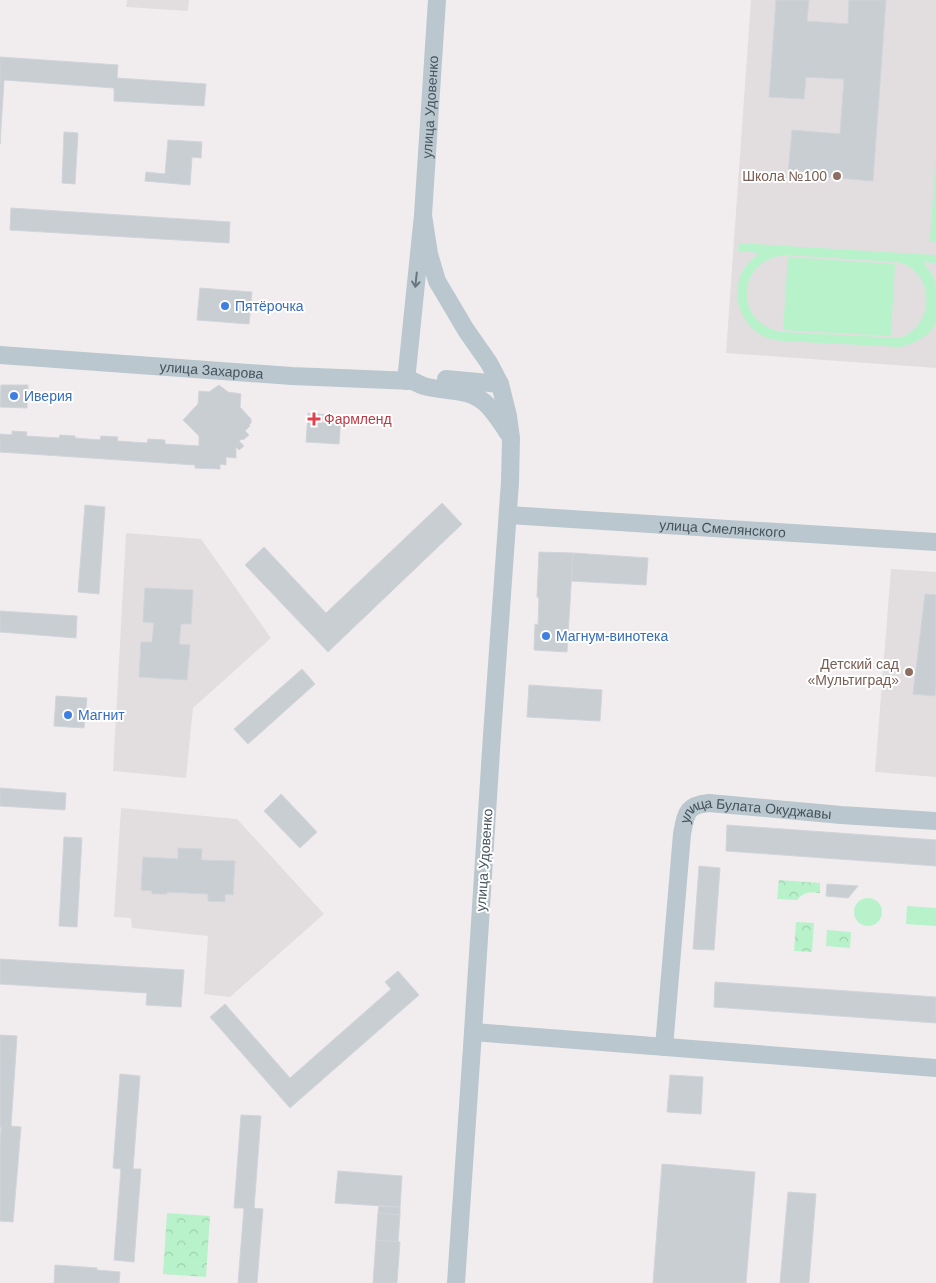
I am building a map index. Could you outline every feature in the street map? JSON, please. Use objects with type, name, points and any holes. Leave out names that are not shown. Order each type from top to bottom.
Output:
[{"type":"street","name":"улица Удовенко","points":[[414,383],[437,0]]},
{"type":"street","name":"улица Удовенко","points":[[423,214],[429,254],[437,281],[489,363],[502,391],[511,438],[508,515],[492,726],[456,1283]]},
{"type":"street","name":"улица Захарова","points":[[0,355],[414,383]]},
{"type":"street","points":[[414,383],[425,378],[502,391],[494,402],[484,402]]},
{"type":"street","points":[[414,383],[460,392],[484,402],[497,416],[511,438]]},
{"type":"street","name":"улица Смелянского","points":[[508,515],[936,542]]},
{"type":"street","name":"улица Булата Окуджавы","points":[[664,1047],[682,834],[684,821],[690,809],[698,804],[709,804],[936,821]]},
{"type":"street","points":[[473,1032],[936,1068]]},
{"type":"shaded area","points":[[127,0],[189,0],[188,11],[126,7]]},
{"type":"shaded area","name":"Школа №100","points":[[751,0],[936,0],[936,368],[726,353]]},
{"type":"shaded area","points":[[126,533],[201,539],[271,638],[193,708],[186,778],[113,771]]},
{"type":"shaded area","name":"Детский сад «Мультиград»","points":[[891,569],[936,572],[936,777],[875,772]]},
{"type":"shaded area","points":[[121,808],[237,819],[324,914],[230,997],[204,994],[208,936],[132,928],[131,918],[114,917]]},
{"type":"green space","points":[[936,152],[936,242],[930,241]]},
{"type":"green space","points":[[739,243],[936,255],[936,263],[923,262],[931,272],[935,284],[936,320],[931,330],[922,338],[900,347],[782,341],[768,338],[755,331],[743,317],[737,290],[742,272],[750,261],[760,253],[738,251]],"holes":[[[787,255],[896,262],[909,267],[919,275],[924,286],[926,298],[925,311],[920,322],[911,332],[899,338],[783,332],[766,327],[755,317],[748,305],[747,292],[750,279],[758,267],[770,259]]]},
{"type":"green space","points":[[788,257],[895,264],[891,336],[783,330]]},
{"type":"green space","points":[[779,880],[820,883],[820,893],[807,893],[797,900],[777,899]]},
{"type":"green space","points":[[868,898],[878,902],[882,912],[878,922],[868,926],[858,922],[854,912],[858,902]]},
{"type":"green space","points":[[907,906],[936,908],[936,926],[906,924]]},
{"type":"green space","points":[[796,922],[814,923],[812,952],[794,951]]},
{"type":"green space","points":[[827,930],[851,932],[850,948],[826,946]]},
{"type":"green space","points":[[167,1213],[210,1216],[206,1277],[163,1274]]},
{"type":"building","points":[[776,0],[809,0],[807,21],[848,24],[849,0],[886,0],[873,181],[788,174],[792,130],[840,134],[844,79],[806,77],[804,99],[769,97]]},
{"type":"building","points":[[0,57],[118,65],[117,78],[206,84],[204,106],[114,101],[114,88],[4,80],[0,144]]},
{"type":"building","points":[[64,132],[78,133],[75,184],[62,183]]},
{"type":"building","points":[[168,140],[202,142],[201,158],[192,157],[190,185],[145,181],[146,172],[165,174]]},
{"type":"building","points":[[11,208],[230,222],[229,243],[10,230]]},
{"type":"building","name":"Пятёрочка","points":[[200,288],[252,292],[249,324],[197,320]]},
{"type":"building","name":"Иверия","points":[[1,385],[28,385],[27,408],[0,407]]},
{"type":"building","points":[[219,385],[228,392],[241,394],[240,407],[251,419],[250,426],[245,431],[249,435],[239,441],[244,446],[239,450],[236,447],[236,458],[226,457],[226,465],[220,464],[220,469],[195,468],[195,465],[0,452],[0,434],[12,435],[12,431],[27,432],[26,436],[59,438],[60,435],[100,440],[101,436],[118,437],[117,441],[147,443],[148,439],[165,440],[165,444],[199,446],[199,436],[183,420],[198,404],[199,391],[209,392]]},
{"type":"building","points":[[308,413],[341,416],[339,444],[306,442]]},
{"type":"building","points":[[442,503],[462,524],[328,652],[245,565],[264,547],[326,613]]},
{"type":"building","points":[[85,505],[105,507],[99,594],[78,592]]},
{"type":"building","points":[[539,552],[573,553],[567,652],[534,650],[535,624],[538,625]]},
{"type":"building","points":[[573,553],[648,558],[646,585],[571,581]]},
{"type":"building","points":[[145,588],[193,590],[191,624],[181,624],[179,644],[190,645],[187,680],[139,677],[141,642],[152,642],[154,623],[143,622]]},
{"type":"building","points":[[925,594],[936,595],[935,696],[913,694]]},
{"type":"building","points":[[0,611],[77,616],[76,638],[0,632]]},
{"type":"building","points":[[302,669],[315,684],[248,744],[234,729]]},
{"type":"building","points":[[529,685],[602,690],[600,721],[527,717]]},
{"type":"building","points":[[56,696],[87,698],[84,728],[54,726]]},
{"type":"building","points":[[0,788],[66,793],[65,810],[0,806]]},
{"type":"building","points":[[281,794],[317,832],[300,848],[264,811]]},
{"type":"building","points":[[727,825],[936,840],[936,866],[726,851]]},
{"type":"building","points":[[64,837],[82,838],[77,927],[59,926]]},
{"type":"building","points":[[178,848],[202,849],[201,860],[235,861],[233,895],[225,894],[225,902],[208,901],[208,894],[167,892],[167,894],[152,894],[152,891],[141,890],[143,857],[178,859]]},
{"type":"building","points":[[699,866],[720,868],[714,950],[693,949]]},
{"type":"building","points":[[827,884],[858,886],[848,898],[826,896]]},
{"type":"building","points":[[0,959],[184,970],[181,1007],[146,1005],[147,993],[0,984]]},
{"type":"building","points":[[398,971],[419,995],[290,1108],[210,1017],[225,1004],[290,1078],[391,989],[385,982]]},
{"type":"building","points":[[715,982],[936,997],[936,1023],[714,1007]]},
{"type":"building","points":[[0,1035],[17,1036],[11,1126],[21,1127],[13,1222],[0,1221]]},
{"type":"building","points":[[120,1074],[140,1076],[133,1169],[141,1169],[134,1262],[114,1260],[121,1169],[113,1168]]},
{"type":"building","points":[[670,1075],[703,1077],[701,1114],[667,1112]]},
{"type":"building","points":[[241,1115],[261,1116],[254,1208],[263,1209],[257,1283],[238,1283],[244,1208],[234,1208]]},
{"type":"building","points":[[662,1164],[755,1172],[746,1283],[653,1283]]},
{"type":"building","points":[[338,1171],[402,1176],[400,1207],[335,1203]]},
{"type":"building","points":[[788,1192],[816,1194],[809,1283],[780,1283]]},
{"type":"building","points":[[379,1206],[400,1207],[400,1215],[378,1213]]},
{"type":"building","points":[[378,1213],[400,1215],[398,1242],[376,1240]]},
{"type":"building","points":[[376,1240],[400,1242],[397,1283],[373,1283]]},
{"type":"building","points":[[55,1265],[97,1268],[97,1270],[120,1272],[119,1283],[54,1283]]},
{"type":"place","name":"Школа №100","points":[[837,176]]},
{"type":"place","name":"Пятёрочка","points":[[225,306]]},
{"type":"place","name":"Иверия","points":[[14,396]]},
{"type":"place","name":"Фармленд","points":[[314,419]]},
{"type":"place","name":"Магнум-винотека","points":[[546,636]]},
{"type":"place","name":"Детский сад «Мультиград»","points":[[909,672]]},
{"type":"place","name":"Магнит","points":[[68,715]]}]
